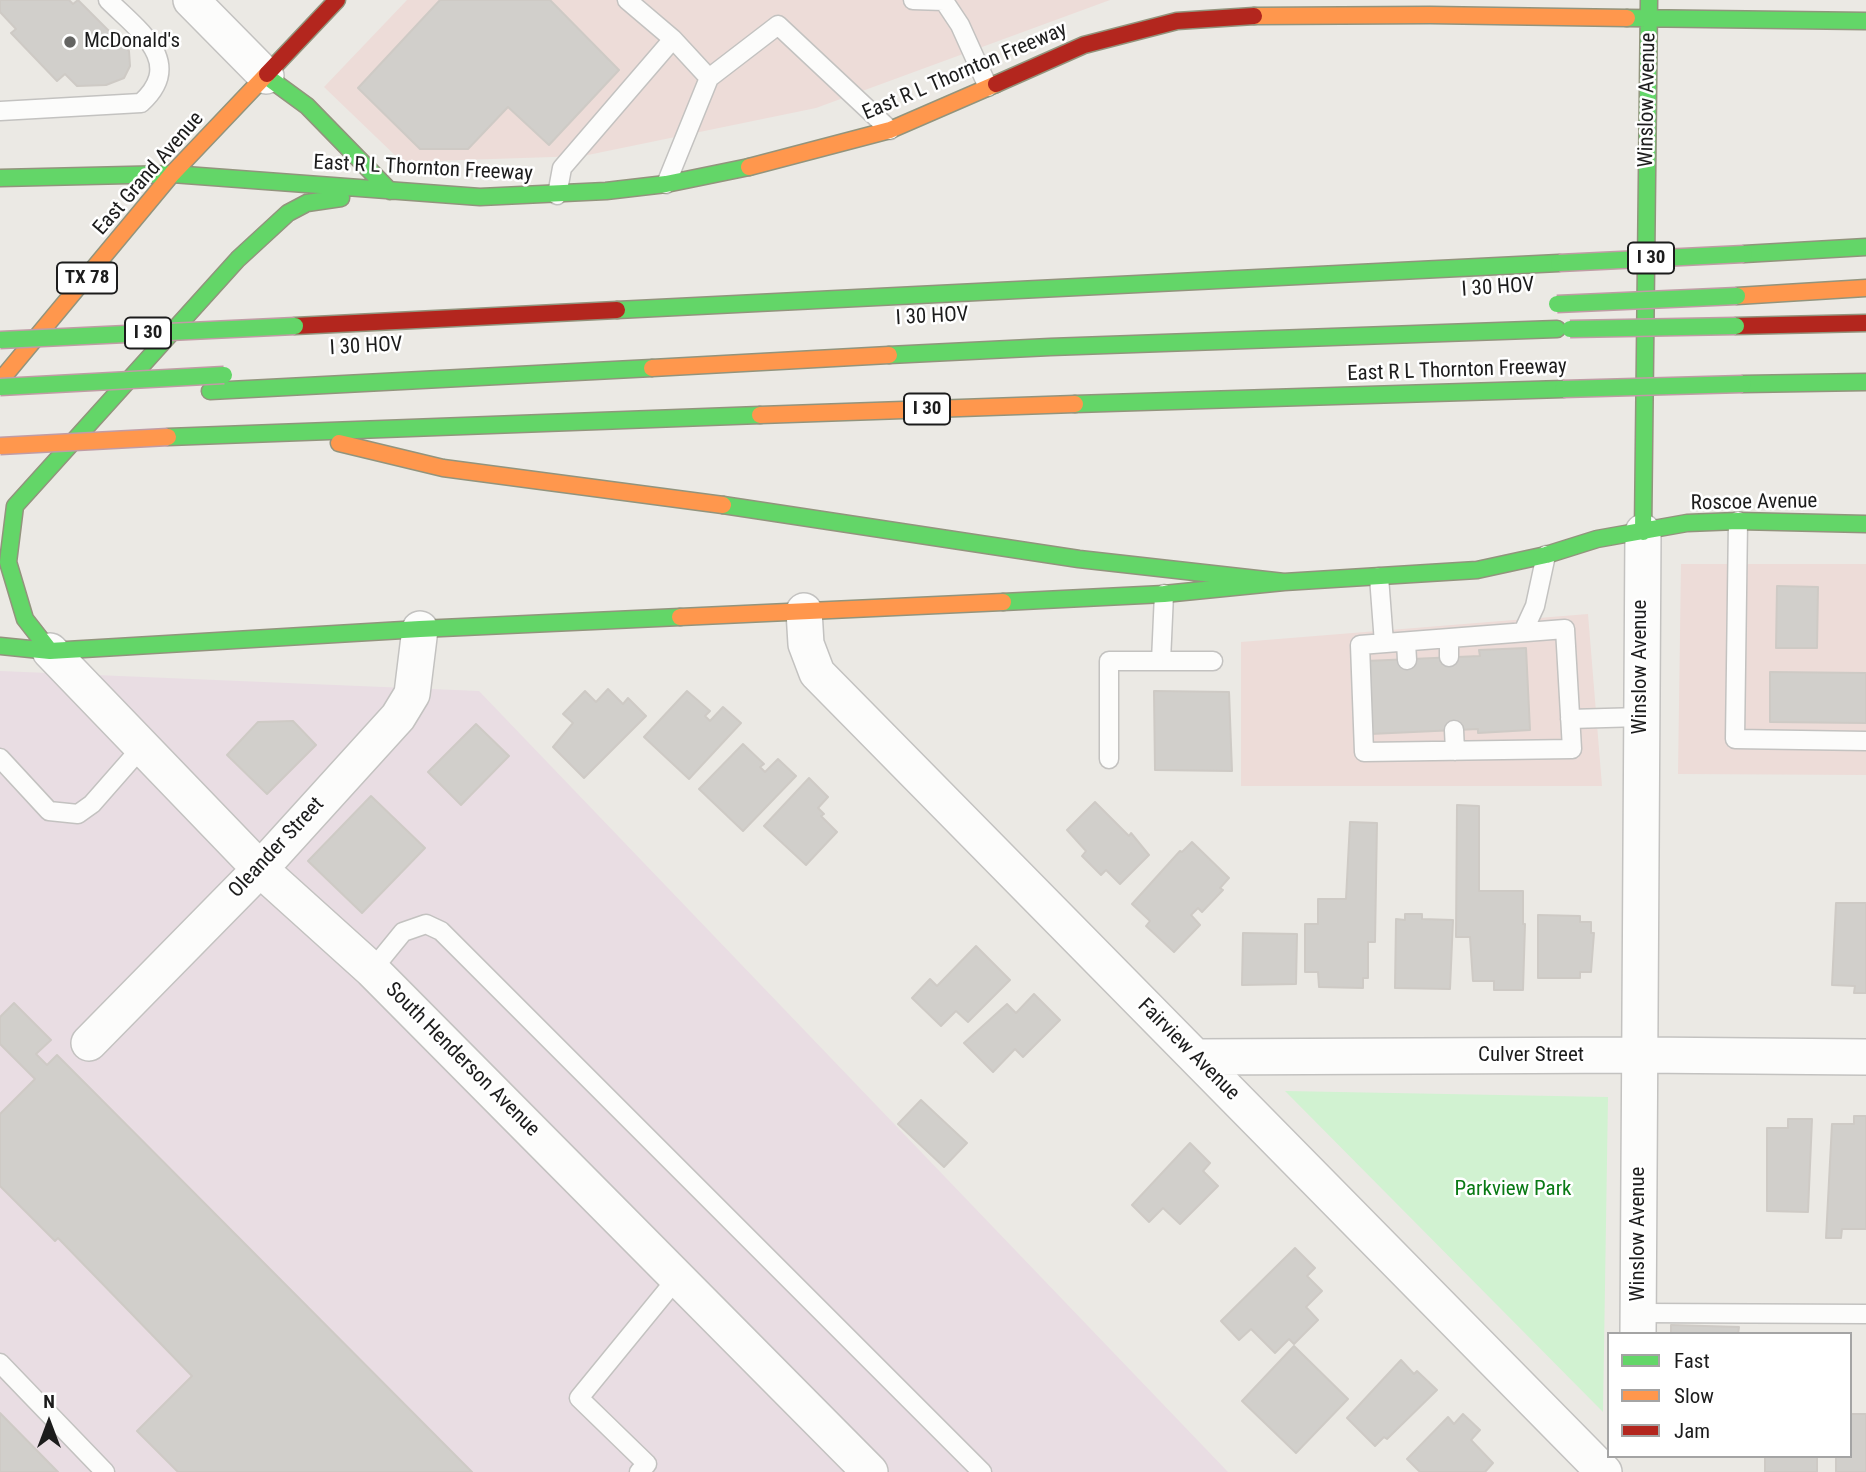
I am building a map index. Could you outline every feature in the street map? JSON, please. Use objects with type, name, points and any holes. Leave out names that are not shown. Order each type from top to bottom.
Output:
[{"type":"main road","name":"East Grand Avenue","points":[[0,381],[172,174],[337,0]]},
{"type":"main road","name":"Winslow Avenue","points":[[1643,532],[1649,0]]},
{"type":"main road","name":"East R L Thornton Freeway","points":[[0,178],[172,174],[480,197],[557,195],[666,184],[779,161],[890,130],[1084,45],[1234,8],[1430,7],[1649,18],[1866,21]]},
{"type":"main road","points":[[266,76],[307,106],[390,191]]},
{"type":"main road","points":[[50,652],[25,619],[8,562],[15,506],[239,259],[288,213],[307,203],[390,191]]},
{"type":"main road","name":"I 30","points":[[0,340],[1866,247]]},
{"type":"main road","name":"I 30 HOV","points":[[1550,305],[1866,288]]},
{"type":"main road","name":"I 30 HOV","points":[[0,403],[1050,347],[1557,329],[1866,323]]},
{"type":"main road","name":"I 30 HOV","points":[[0,387],[1127,328]]},
{"type":"main road","name":"East R L Thornton Freeway","points":[[0,446],[292,432],[1132,402],[1866,382]]},
{"type":"main road","points":[[292,432],[443,468],[712,503],[1079,559],[1284,582]]},
{"type":"main road","name":"Roscoe Avenue","points":[[1643,532],[1687,523],[1738,521],[1866,524]]},
{"type":"main road","points":[[0,646],[50,652],[420,629],[1164,594],[1284,582],[1477,570],[1546,555],[1597,539],[1643,532]]},
{"type":"street","points":[[191,0],[266,76]]},
{"type":"street","name":"Winslow Avenue","points":[[1638,1323],[1643,532]]},
{"type":"street","name":"Fairview Avenue","points":[[804,611],[806,644],[817,673],[1604,1472]]},
{"type":"street","name":"Oleander Street","points":[[89,1043],[260,869],[397,717],[412,694],[420,629]]},
{"type":"street","name":"South Henderson Avenue","points":[[50,652],[260,869],[372,970],[870,1472]]},
{"type":"street","name":"Culver Street","points":[[1196,1057],[1866,1057]]},
{"type":"lane","points":[[0,111],[141,103],[153,92],[159,75],[159,60],[153,45],[108,0]]},
{"type":"lane","points":[[627,0],[673,39],[709,78]]},
{"type":"lane","points":[[913,0],[945,0],[960,25],[988,87]]},
{"type":"lane","points":[[1746,19],[1747,0]]},
{"type":"lane","points":[[666,184],[709,78],[778,25],[890,130]]},
{"type":"lane","points":[[557,195],[562,168],[673,39]]},
{"type":"lane","points":[[1738,521],[1735,739],[1866,741]]},
{"type":"lane","points":[[1524,632],[1535,606],[1546,555]]},
{"type":"lane","points":[[1379,577],[1384,643]]},
{"type":"lane","points":[[1161,661],[1164,594]]},
{"type":"lane","points":[[1565,629],[1572,749],[1364,752],[1360,646],[1384,643],[1407,651],[1448,638],[1524,632],[1565,629]]},
{"type":"lane","points":[[1448,638],[1450,657]]},
{"type":"lane","points":[[1109,759],[1109,661],[1213,661]]},
{"type":"lane","points":[[1570,719],[1641,717]]},
{"type":"lane","points":[[1454,730],[1455,751]]},
{"type":"lane","points":[[1411,732],[1412,751]]},
{"type":"lane","points":[[0,758],[49,811],[78,814],[92,804],[142,747]]},
{"type":"lane","points":[[372,970],[404,932],[426,923],[441,931],[982,1472]]},
{"type":"lane","points":[[639,1472],[647,1464],[579,1398],[678,1277]]},
{"type":"lane","points":[[1638,1323],[1866,1314]]},
{"type":"lane","points":[[0,1363],[105,1472]]},
{"type":"shaded area","points":[[407,0],[1110,0],[816,108],[583,156],[402,162],[324,87]]},
{"type":"shaded area","points":[[1681,564],[1866,564],[1866,775],[1678,774]]},
{"type":"shaded area","points":[[1588,614],[1602,786],[1241,786],[1241,642]]},
{"type":"shaded area","points":[[0,671],[479,691],[1228,1472],[0,1472]]},
{"type":"green space","name":"Parkview Park","points":[[1285,1091],[1608,1097],[1603,1412]]},
{"type":"building","name":"McDonald's","points":[[0,0],[69,0],[73,4],[78,0],[129,51],[130,66],[124,78],[106,85],[77,86],[65,74],[57,81],[11,33],[16,29],[0,12]]},
{"type":"building","points":[[440,0],[550,0],[619,70],[549,145],[508,107],[468,149],[420,149],[358,88]]},
{"type":"building","points":[[1777,586],[1818,587],[1817,648],[1776,648]]},
{"type":"building","points":[[1526,648],[1530,730],[1478,733],[1478,729],[1370,734],[1366,661],[1480,656],[1479,650]]},
{"type":"building","points":[[1770,672],[1866,673],[1866,723],[1770,722]]},
{"type":"building","points":[[608,689],[623,704],[628,698],[646,716],[584,778],[553,747],[573,723],[563,714],[585,691],[596,702]]},
{"type":"building","points":[[687,691],[710,711],[705,716],[710,721],[723,707],[741,723],[689,779],[644,737]]},
{"type":"building","points":[[1154,691],[1229,692],[1232,771],[1155,770]]},
{"type":"building","points":[[293,721],[316,745],[267,794],[227,755],[258,722]]},
{"type":"building","points":[[476,724],[509,756],[461,805],[428,772]]},
{"type":"building","points":[[743,744],[764,764],[760,767],[765,772],[778,759],[796,776],[743,831],[699,789]]},
{"type":"building","points":[[809,778],[828,797],[818,808],[824,814],[821,816],[837,832],[806,865],[764,826]]},
{"type":"building","points":[[371,796],[425,848],[362,913],[308,861]]},
{"type":"building","points":[[1095,802],[1129,836],[1131,833],[1149,855],[1120,884],[1106,870],[1101,875],[1082,856],[1086,851],[1067,830]]},
{"type":"building","points":[[1457,805],[1479,806],[1479,891],[1523,891],[1523,990],[1494,990],[1494,981],[1473,981],[1470,937],[1456,937]]},
{"type":"building","points":[[1350,822],[1377,823],[1375,942],[1368,942],[1368,978],[1363,978],[1363,988],[1319,987],[1318,972],[1305,972],[1305,924],[1318,924],[1318,899],[1346,899]]},
{"type":"building","points":[[1192,842],[1229,878],[1220,888],[1223,890],[1202,912],[1198,908],[1191,915],[1200,925],[1174,952],[1146,926],[1150,921],[1132,904],[1180,851]]},
{"type":"building","points":[[1836,903],[1866,903],[1866,993],[1854,993],[1855,986],[1832,985]]},
{"type":"building","points":[[1405,914],[1422,914],[1422,919],[1453,920],[1450,989],[1395,988],[1396,919],[1405,920]]},
{"type":"building","points":[[1538,915],[1580,916],[1580,922],[1591,922],[1591,933],[1594,933],[1591,972],[1580,972],[1580,978],[1538,978]]},
{"type":"building","points":[[1243,933],[1297,934],[1296,984],[1242,985]]},
{"type":"building","points":[[976,946],[1010,980],[968,1022],[956,1011],[941,1026],[912,998],[930,979],[937,986]]},
{"type":"building","points":[[1034,994],[1060,1020],[1023,1057],[1015,1049],[993,1072],[964,1043],[1007,1004],[1016,1013]]},
{"type":"building","points":[[14,1003],[51,1040],[36,1054],[47,1065],[57,1055],[472,1472],[178,1472],[137,1431],[192,1376],[58,1238],[55,1241],[0,1186],[0,1114],[35,1079],[0,1044],[0,1017]]},
{"type":"building","points":[[921,1100],[967,1143],[944,1167],[898,1124]]},
{"type":"building","points":[[1854,1116],[1866,1116],[1866,1229],[1842,1229],[1841,1238],[1826,1238],[1832,1124],[1854,1124]]},
{"type":"building","points":[[1788,1119],[1812,1119],[1808,1212],[1767,1211],[1767,1128],[1788,1128]]},
{"type":"building","points":[[1190,1143],[1210,1163],[1203,1171],[1218,1186],[1180,1224],[1163,1208],[1149,1222],[1132,1205]]},
{"type":"building","points":[[1295,1248],[1315,1268],[1307,1276],[1322,1291],[1306,1307],[1318,1320],[1294,1344],[1289,1339],[1275,1353],[1251,1329],[1239,1340],[1221,1321]]},
{"type":"building","points":[[1671,1325],[1739,1327],[1738,1332],[1671,1332]]},
{"type":"building","points":[[1294,1346],[1348,1399],[1296,1453],[1242,1401]]},
{"type":"building","points":[[1401,1360],[1414,1374],[1417,1371],[1437,1390],[1387,1439],[1384,1437],[1375,1446],[1347,1418]]},
{"type":"building","points":[[0,1413],[58,1472],[0,1472]]},
{"type":"building","points":[[1463,1414],[1480,1430],[1471,1440],[1493,1463],[1485,1472],[1420,1472],[1407,1459],[1448,1417],[1454,1424]]},
{"type":"building","points":[[1852,1414],[1866,1414],[1866,1472],[1836,1472],[1836,1458],[1852,1458]]},
{"type":"building","points":[[1765,1458],[1817,1458],[1817,1472],[1765,1472]]},
{"type":"traffic: fast","points":[[1643,532],[1649,0]]},
{"type":"traffic: fast","points":[[1627,18],[1866,21]]},
{"type":"traffic: fast","points":[[266,76],[307,106],[390,191]]},
{"type":"traffic: fast","points":[[0,178],[172,174],[480,197],[606,191],[666,184],[749,167]]},
{"type":"traffic: fast","points":[[50,651],[25,619],[8,562],[15,506],[238,259],[288,213],[307,203],[341,198]]},
{"type":"traffic: fast","points":[[1744,254],[1866,247]]},
{"type":"traffic: fast","points":[[1559,263],[1744,254]]},
{"type":"traffic: fast","points":[[617,310],[1559,263]]},
{"type":"traffic: fast","points":[[1557,304],[1737,296]]},
{"type":"traffic: fast","points":[[0,340],[295,326]]},
{"type":"traffic: fast","points":[[1570,329],[1736,326]]},
{"type":"traffic: fast","points":[[889,355],[1557,329]]},
{"type":"traffic: fast","points":[[210,391],[652,368]]},
{"type":"traffic: fast","points":[[0,387],[224,375]]},
{"type":"traffic: fast","points":[[1743,384],[1866,382]]},
{"type":"traffic: fast","points":[[1563,389],[1743,384]]},
{"type":"traffic: fast","points":[[1075,404],[1563,389]]},
{"type":"traffic: fast","points":[[168,437],[760,415]]},
{"type":"traffic: fast","points":[[723,505],[1079,559],[1284,582]]},
{"type":"traffic: fast","points":[[1003,602],[1164,594],[1284,582],[1477,570],[1546,555],[1597,539],[1687,523],[1738,521],[1866,524]]},
{"type":"traffic: fast","points":[[0,646],[50,651],[680,617]]},
{"type":"traffic: slow","points":[[1254,16],[1627,18]]},
{"type":"traffic: slow","points":[[0,381],[172,174],[267,74]]},
{"type":"traffic: slow","points":[[749,167],[890,130],[996,84]]},
{"type":"traffic: slow","points":[[1737,296],[1866,288]]},
{"type":"traffic: slow","points":[[652,368],[889,355]]},
{"type":"traffic: slow","points":[[760,415],[1075,404]]},
{"type":"traffic: slow","points":[[0,446],[168,437]]},
{"type":"traffic: slow","points":[[339,443],[443,468],[723,505]]},
{"type":"traffic: slow","points":[[680,617],[1003,602]]},
{"type":"traffic: jam","points":[[267,74],[337,0]]},
{"type":"traffic: jam","points":[[996,84],[1084,45],[1177,21],[1254,16]]},
{"type":"traffic: jam","points":[[295,326],[617,310]]},
{"type":"traffic: jam","points":[[1736,326],[1866,323]]},
{"type":"place","name":"McDonald's","points":[[70,42]]}]
